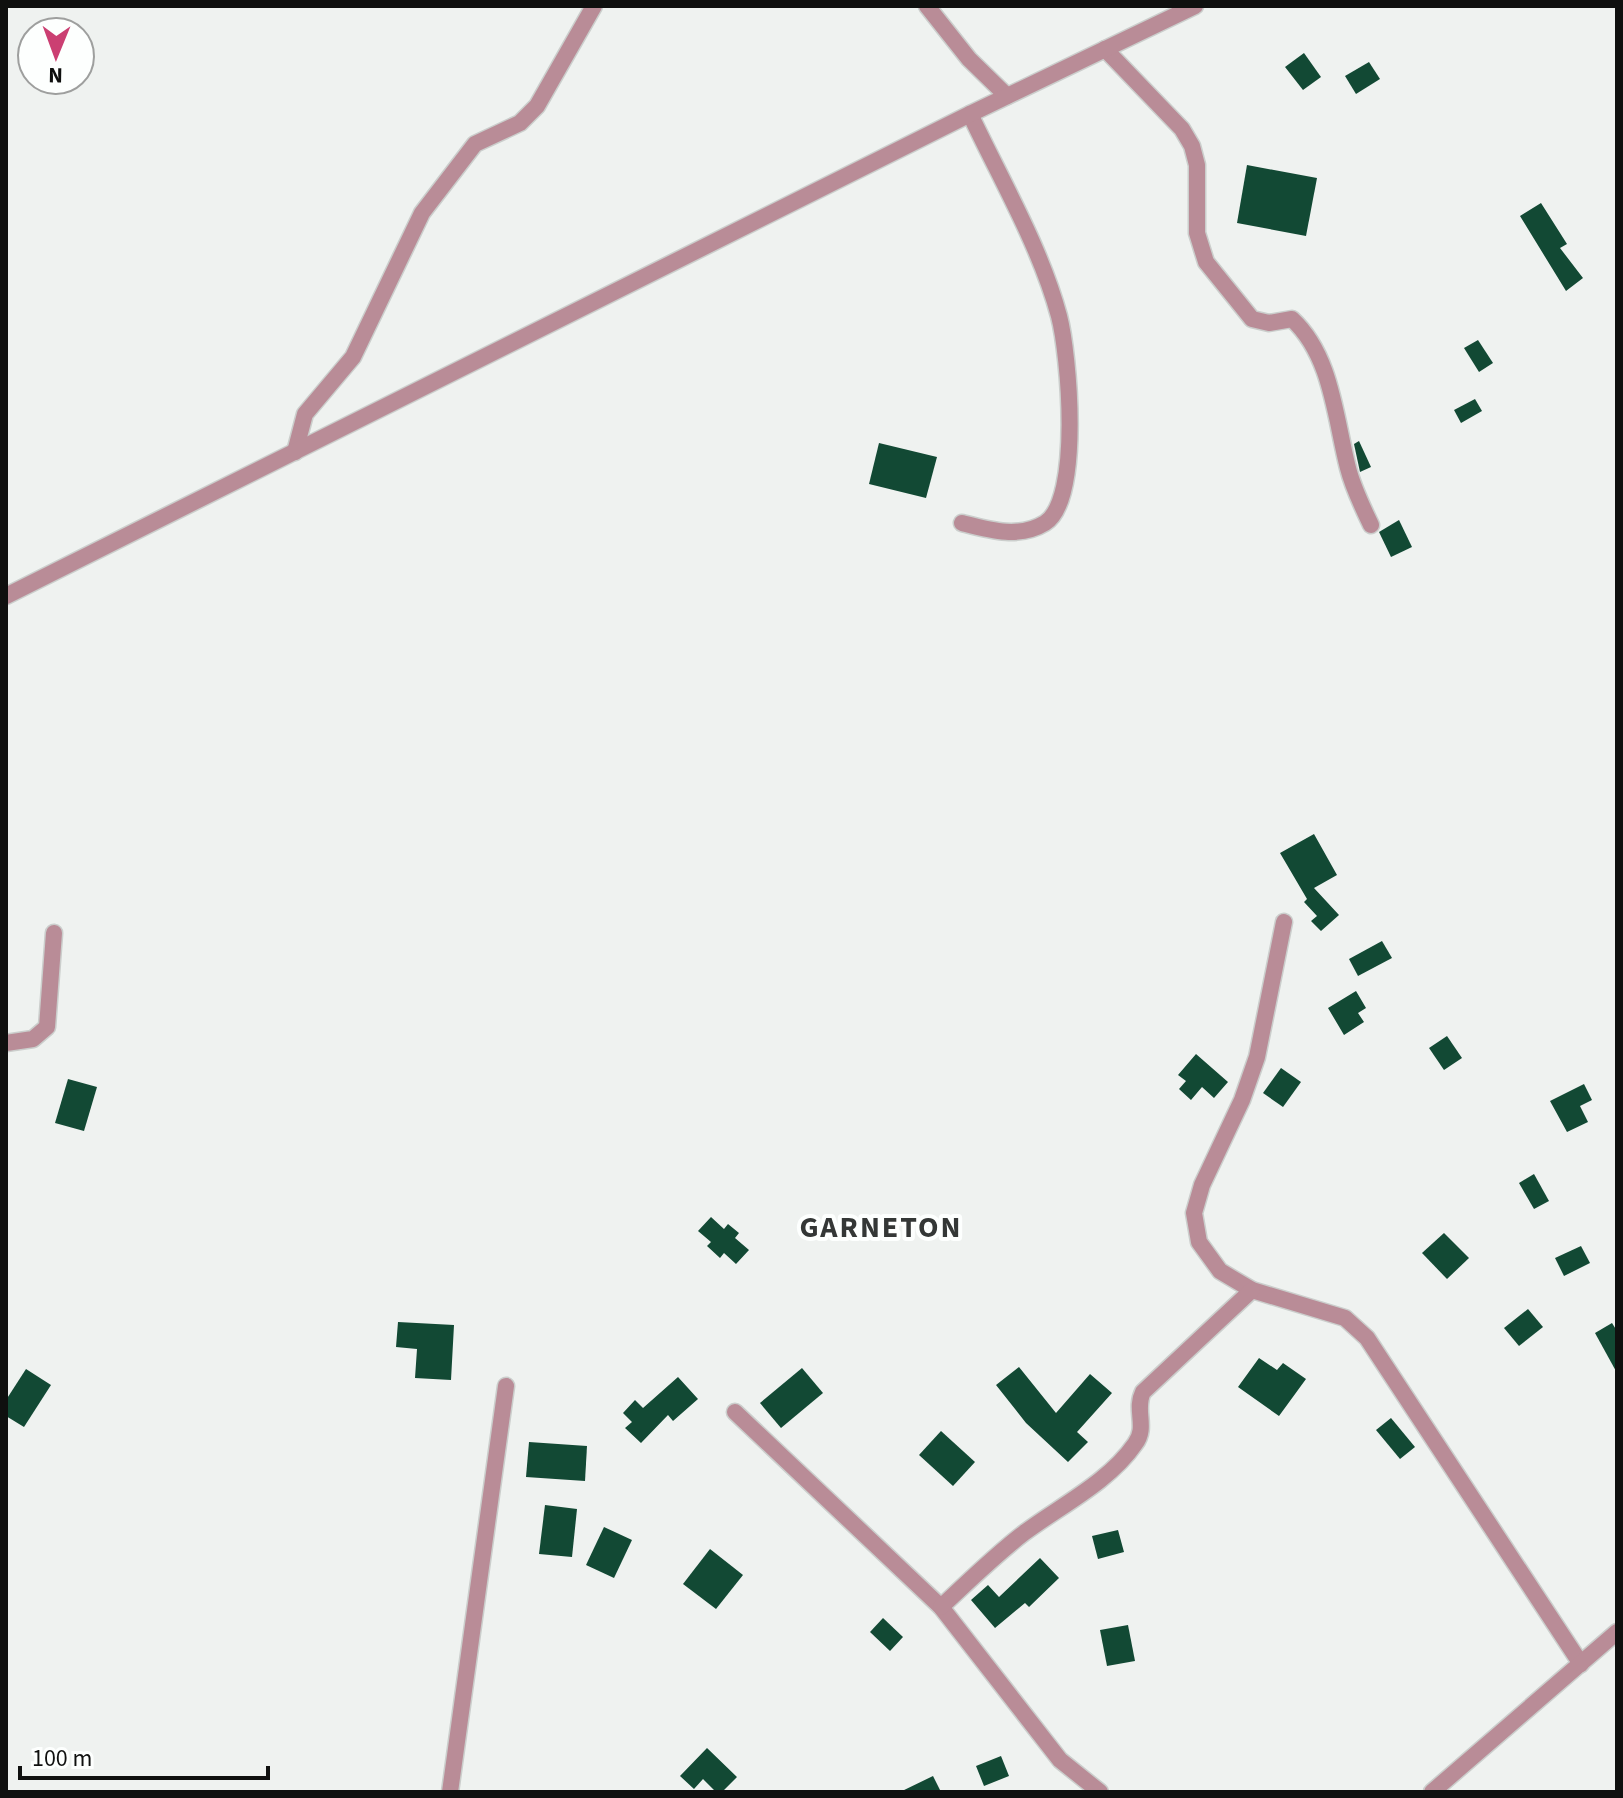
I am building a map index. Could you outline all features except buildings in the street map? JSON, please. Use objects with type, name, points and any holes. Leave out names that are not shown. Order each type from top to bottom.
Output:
[{"type":"street","points":[[295,452],[305,414],[353,357],[422,213],[475,144],[520,123],[537,106],[594,6]]},
{"type":"street","points":[[927,6],[969,59],[1007,96]]},
{"type":"street","points":[[6,596],[970,114],[1195,6]]},
{"type":"street","points":[[1105,49],[1182,129],[1192,146],[1197,165],[1197,233],[1206,262],[1252,319],[1269,323],[1292,319],[1317,355],[1328,382],[1354,490],[1371,525]]},
{"type":"street","points":[[962,523],[994,531],[1026,532],[1048,522],[1060,502],[1071,416],[1059,317],[1041,266],[970,114]]},
{"type":"street","points":[[1284,922],[1257,1057],[1242,1100],[1202,1185],[1194,1213],[1199,1242],[1220,1271],[1252,1290],[1345,1318],[1367,1338],[1581,1664]]},
{"type":"street","points":[[6,1043],[33,1039],[47,1027],[54,933]]},
{"type":"street","points":[[941,1607],[1021,1535],[1102,1476],[1134,1447],[1142,1426],[1138,1401],[1143,1392],[1252,1290]]},
{"type":"street","points":[[450,1792],[506,1386]]},
{"type":"street","points":[[735,1412],[941,1607],[1060,1760],[1100,1792]]},
{"type":"street","points":[[1432,1792],[1617,1632]]},
{"type":"district","name":"GARNETON","points":[[881,1227]]}]
